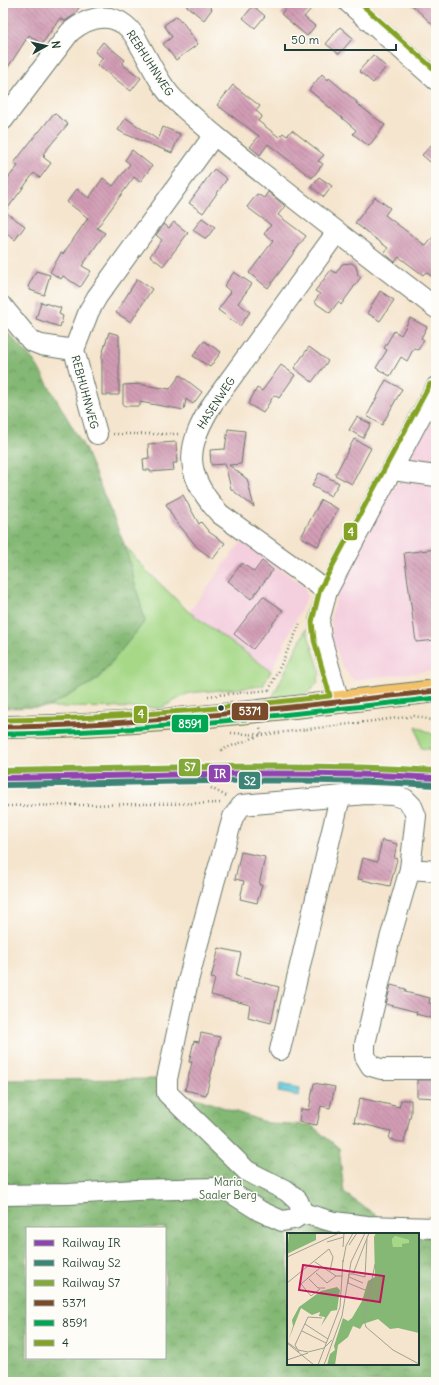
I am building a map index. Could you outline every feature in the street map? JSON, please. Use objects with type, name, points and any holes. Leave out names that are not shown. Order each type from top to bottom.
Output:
[{"type":"main road","points":[[3,727],[48,727],[127,723],[258,712],[436,691]]},
{"type":"street","points":[[349,3],[436,80]]},
{"type":"street","name":"REBHUHNWEG","points":[[3,120],[70,32],[81,23],[94,18],[115,20],[124,25],[134,34],[158,78],[173,99],[214,135],[436,308]]},
{"type":"street","name":"REBHUHNWEG","points":[[97,434],[74,350],[88,311],[97,296],[214,135]]},
{"type":"street","name":"HASENWEG","points":[[327,591],[220,514],[208,501],[199,486],[194,470],[192,452],[196,434],[213,403],[337,232]]},
{"type":"street","name":"REBHUHNWEG","points":[[3,307],[32,341],[41,345],[74,350]]},
{"type":"street","points":[[339,702],[320,632],[319,621],[327,591],[436,387]]},
{"type":"street","points":[[392,470],[436,476]]},
{"type":"street","points":[[303,1213],[298,1201],[287,1191],[247,1171],[167,1092],[167,1079],[194,958],[233,817],[242,805],[366,794],[394,795],[405,799],[412,806],[416,816],[410,869],[388,949],[365,1044],[365,1056],[371,1066],[381,1069],[436,1069]]},
{"type":"street","points":[[280,1050],[340,797]]},
{"type":"street","points":[[410,869],[436,871]]},
{"type":"street","points":[[3,1195],[218,1188],[230,1192],[260,1211],[282,1221],[294,1219],[303,1213],[334,1222],[367,1226],[436,1228]]},
{"type":"path","points":[[97,434],[196,434]]},
{"type":"path","points":[[221,750],[261,735],[258,712],[304,616]]},
{"type":"path","points":[[3,806],[217,802],[242,805]]},
{"type":"shaded area","points":[[436,403],[436,469],[423,466],[414,458],[412,448]]},
{"type":"shaded area","points":[[407,481],[436,485],[436,670],[354,680],[343,668],[332,639],[331,616],[340,586],[391,489],[398,484]]},
{"type":"shaded area","points":[[242,541],[305,587],[307,597],[271,671],[189,612]]},
{"type":"green space","points":[[3,328],[35,362],[85,449],[125,546],[145,621],[97,680],[48,707],[3,708]]},
{"type":"green space","points":[[125,546],[146,570],[189,612],[271,671],[263,686],[189,693],[161,708],[48,707],[97,680],[145,621]]},
{"type":"green space","points":[[306,629],[320,671],[317,684],[306,694],[272,698]]},
{"type":"green space","points":[[416,726],[436,736],[436,750],[421,748]]},
{"type":"green space","name":"Maria Saaler Berg","points":[[161,1079],[173,1090],[268,1123],[311,1125],[339,1148],[344,1193],[402,1233],[287,1233],[287,1365],[419,1365],[419,1238],[436,1236],[436,1382],[3,1382],[3,1080]]},
{"type":"water","points":[[280,1084],[300,1088],[299,1096],[278,1092]]},
{"type":"building","points":[[3,3],[82,3],[74,15],[65,21],[60,18],[42,44],[29,35],[3,75]]},
{"type":"building","points":[[183,3],[205,3],[212,9],[204,20]]},
{"type":"building","points":[[290,3],[316,3],[304,17],[315,26],[307,36],[281,14]]},
{"type":"building","points":[[410,3],[436,3],[436,28]]},
{"type":"building","points":[[253,6],[265,16],[255,28],[243,18]]},
{"type":"building","points":[[177,16],[198,44],[176,60],[163,44],[172,37],[164,25]]},
{"type":"building","points":[[340,27],[353,38],[339,54],[326,44]]},
{"type":"building","points":[[103,42],[125,60],[122,64],[141,78],[131,91],[97,65],[103,58],[95,52]]},
{"type":"building","points":[[373,55],[386,67],[373,83],[359,71]]},
{"type":"building","points":[[322,74],[328,80],[329,78],[357,102],[356,103],[385,125],[369,146],[353,134],[356,130],[309,90]]},
{"type":"building","points":[[233,85],[260,106],[256,111],[262,116],[258,121],[279,137],[283,133],[287,136],[292,130],[324,155],[318,161],[323,164],[312,178],[268,144],[260,155],[250,147],[259,136],[217,105]]},
{"type":"building","points":[[54,113],[68,124],[43,154],[45,155],[43,157],[51,163],[40,178],[34,173],[5,212],[25,226],[15,240],[3,231],[3,184],[18,166],[14,163]]},
{"type":"building","points":[[126,118],[158,140],[163,127],[180,134],[172,153],[118,130]]},
{"type":"building","points":[[436,140],[436,167],[422,155]]},
{"type":"building","points":[[132,150],[152,166],[140,182],[134,177],[97,228],[105,233],[82,266],[91,271],[82,285],[80,287],[63,276],[61,279],[50,272],[61,253],[63,254],[88,218],[67,202],[77,189],[89,198],[103,178],[113,186],[130,164],[125,160]]},
{"type":"building","points":[[214,169],[227,179],[203,213],[189,203]]},
{"type":"building","points":[[319,177],[332,186],[324,197],[311,187]]},
{"type":"building","points":[[268,192],[285,206],[278,215],[306,236],[268,288],[249,273],[273,241],[264,234],[271,225],[247,207],[257,194],[264,198]]},
{"type":"building","points":[[375,197],[390,208],[385,215],[426,246],[436,233],[436,280],[426,272],[423,275],[399,257],[395,262],[384,253],[388,248],[355,223]]},
{"type":"building","points":[[202,218],[215,227],[206,239],[193,230]]},
{"type":"building","points":[[174,222],[188,233],[163,266],[150,256],[162,240],[156,235],[164,224],[169,228]]},
{"type":"building","points":[[352,263],[356,266],[358,275],[361,277],[341,305],[338,302],[330,313],[314,302],[320,294],[315,291],[331,270],[336,273],[342,264]]},
{"type":"building","points":[[36,271],[50,275],[44,295],[30,290],[28,287]]},
{"type":"building","points":[[234,272],[252,284],[238,303],[250,312],[240,326],[218,310],[231,292],[224,286]]},
{"type":"building","points":[[137,279],[152,289],[131,322],[116,313]]},
{"type":"building","points":[[380,291],[394,300],[380,321],[367,313]]},
{"type":"building","points":[[41,302],[61,308],[59,314],[63,316],[60,327],[36,319]]},
{"type":"building","points":[[410,318],[427,327],[421,338],[424,340],[418,350],[414,348],[407,361],[401,357],[390,376],[376,368],[387,350],[384,348],[394,331],[401,335]]},
{"type":"building","points":[[109,332],[119,335],[119,395],[102,395],[102,355]]},
{"type":"building","points":[[204,341],[221,352],[210,367],[193,356]]},
{"type":"building","points":[[309,347],[328,361],[312,382],[294,368]]},
{"type":"building","points":[[281,365],[295,375],[279,398],[274,395],[263,413],[248,404],[257,388],[262,391]]},
{"type":"building","points":[[180,375],[202,392],[193,404],[186,399],[184,410],[140,402],[140,406],[123,406],[123,385],[143,384],[170,389]]},
{"type":"building","points":[[386,380],[402,389],[382,425],[367,416]]},
{"type":"building","points":[[357,417],[371,424],[363,438],[349,430]]},
{"type":"building","points":[[228,429],[245,431],[241,464],[229,465],[247,479],[254,507],[231,489],[225,464],[211,465],[210,450],[225,449]]},
{"type":"building","points":[[354,439],[371,448],[352,484],[335,475]]},
{"type":"building","points":[[176,442],[177,463],[173,463],[174,470],[150,472],[150,470],[144,470],[143,459],[149,458],[148,444]]},
{"type":"building","points":[[319,473],[339,483],[331,496],[312,486]]},
{"type":"building","points":[[183,495],[199,524],[201,522],[209,532],[225,543],[213,559],[198,548],[174,519],[166,504]]},
{"type":"building","points":[[321,500],[338,509],[318,546],[301,537]]},
{"type":"building","points":[[436,549],[436,640],[416,642],[404,553]]},
{"type":"building","points":[[262,561],[273,570],[251,599],[228,581],[242,563],[254,572]]},
{"type":"building","points":[[263,596],[283,610],[253,649],[234,634]]},
{"type":"building","points":[[382,840],[397,844],[394,858],[397,859],[390,886],[358,879],[363,858],[377,862]]},
{"type":"building","points":[[241,852],[265,857],[259,885],[262,885],[257,903],[240,899],[244,881],[235,879]]},
{"type":"building","points":[[219,948],[241,953],[236,976],[279,987],[271,1023],[248,1017],[250,1005],[211,995],[215,979],[211,978]]},
{"type":"building","points":[[391,985],[406,989],[405,992],[430,998],[429,1003],[434,1004],[431,1018],[416,1014],[417,1012],[386,1004]]},
{"type":"building","points":[[201,1033],[220,1037],[206,1095],[185,1090],[192,1062],[189,1062],[194,1041],[199,1042]]},
{"type":"building","points":[[417,1080],[436,1080],[436,1098],[417,1097]]},
{"type":"building","points":[[314,1083],[335,1087],[330,1108],[321,1106],[317,1125],[299,1122],[301,1109],[309,1110]]},
{"type":"building","points":[[360,1098],[399,1107],[401,1100],[411,1100],[411,1113],[404,1143],[389,1139],[391,1131],[354,1122]]},
{"type":"rail line","name":"S7","points":[[3,771],[274,767],[382,768],[436,771]]},
{"type":"rail line","name":"IR","points":[[3,778],[274,774],[382,775],[436,778]]},
{"type":"rail line","name":"S2","points":[[3,785],[273,781],[382,782],[436,785]]},
{"type":"transit line","name":"4","points":[[360,3],[436,71]]},
{"type":"transit line","name":"4","points":[[3,720],[85,718],[167,712],[330,696],[314,640],[312,622],[320,589],[430,384]]},
{"type":"transit line","name":"5371","points":[[3,727],[57,726],[166,719],[436,691]]},
{"type":"transit line","name":"8591","points":[[3,734],[57,733],[166,726],[436,698]]}]
